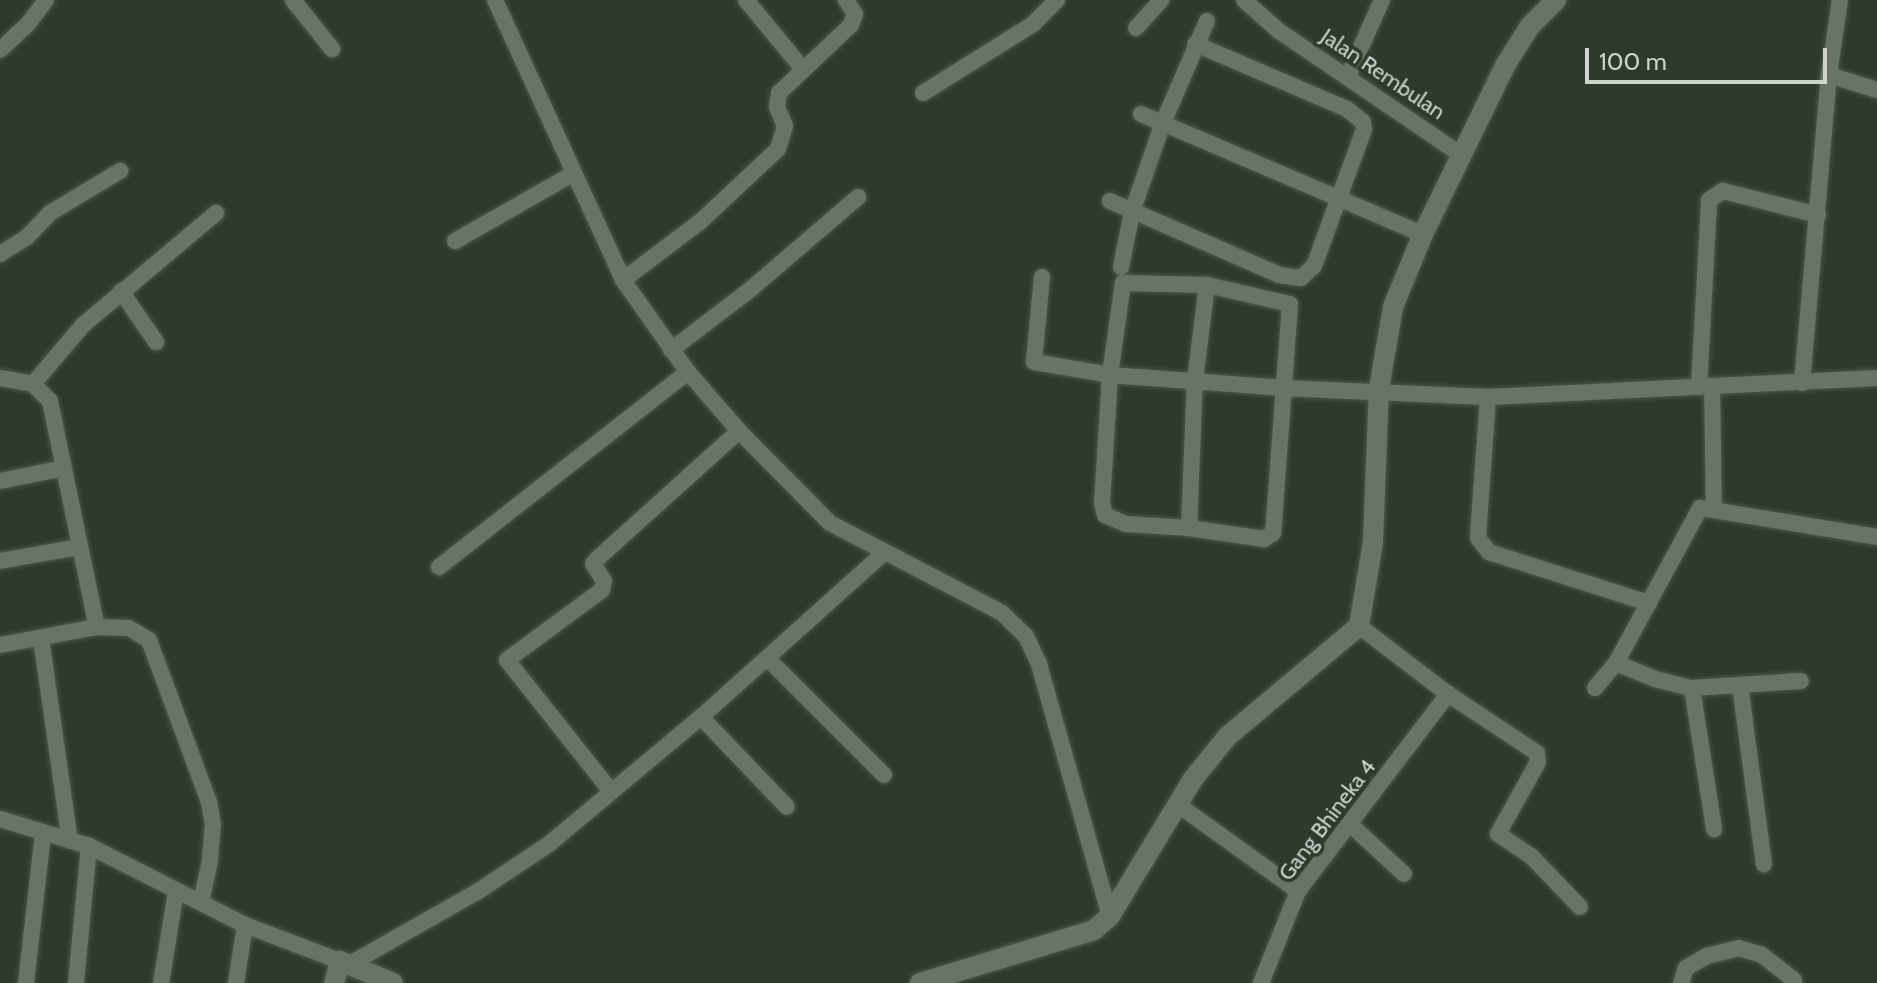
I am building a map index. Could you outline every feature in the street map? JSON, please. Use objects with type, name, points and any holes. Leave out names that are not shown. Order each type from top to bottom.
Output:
[{"type":"street","points":[[0,50],[28,24],[46,0]]},
{"type":"street","points":[[293,0],[332,49]]},
{"type":"street","points":[[495,0],[623,280],[688,372],[739,431],[830,523],[1002,613],[1026,636],[1039,664],[1110,916]]},
{"type":"street","points":[[746,0],[802,68]]},
{"type":"street","points":[[623,280],[701,221],[778,149],[785,126],[777,99],[802,68],[854,21],[853,9],[846,0]]},
{"type":"street","points":[[923,93],[1033,24],[1057,0]]},
{"type":"street","points":[[1136,28],[1161,0]]},
{"type":"street","name":"Jalan Rembulan","points":[[1244,0],[1279,31],[1460,154]]},
{"type":"street","points":[[1348,76],[1382,0]]},
{"type":"street","points":[[920,983],[978,974],[1094,930],[1110,916],[1177,804],[1228,736],[1359,626],[1375,527],[1379,389],[1393,307],[1460,154],[1506,64],[1530,26],[1556,0]]},
{"type":"street","points":[[1802,383],[1829,75],[1840,0]]},
{"type":"street","points":[[1121,267],[1132,212],[1163,123],[1207,21]]},
{"type":"street","points":[[1110,201],[1291,278],[1309,274],[1314,266],[1364,129],[1358,115],[1195,44]]},
{"type":"street","points":[[1829,75],[1877,90]]},
{"type":"street","points":[[1141,114],[1423,234]]},
{"type":"street","points":[[0,254],[26,238],[50,213],[120,171]]},
{"type":"street","points":[[455,241],[574,173]]},
{"type":"street","points":[[1714,508],[1705,387],[1709,200],[1723,191],[1818,215]]},
{"type":"street","points":[[671,350],[752,288],[858,197]]},
{"type":"street","points":[[33,384],[83,325],[216,213]]},
{"type":"street","points":[[1042,277],[1034,362],[1110,375],[1281,388],[1379,389],[1488,397],[1877,378]]},
{"type":"street","points":[[1123,283],[1207,285],[1290,304],[1281,388],[1273,533],[1256,540],[1189,528],[1126,524],[1105,515],[1102,503],[1110,375],[1123,283]]},
{"type":"street","points":[[1189,528],[1195,380],[1207,285]]},
{"type":"street","points":[[121,291],[156,342]]},
{"type":"street","points":[[439,567],[688,372]]},
{"type":"street","points":[[0,378],[33,384],[50,401],[97,627]]},
{"type":"street","points":[[1488,397],[1478,538],[1489,552],[1649,603]]},
{"type":"street","points":[[610,790],[507,660],[602,590],[604,581],[593,564],[598,558],[739,431]]},
{"type":"street","points":[[0,481],[64,468]]},
{"type":"street","points":[[1595,688],[1616,663],[1700,508],[1877,537]]},
{"type":"street","points":[[0,561],[78,547]]},
{"type":"street","points":[[334,983],[345,962],[489,884],[549,844],[768,659],[884,553]]},
{"type":"street","points":[[1359,626],[1448,694],[1537,753],[1538,762],[1498,834],[1532,857],[1580,907]]},
{"type":"street","points":[[0,645],[97,627],[129,628],[149,640],[158,657],[209,802],[213,824],[210,861],[201,902]]},
{"type":"street","points":[[41,638],[70,841]]},
{"type":"street","points":[[768,659],[884,775]]},
{"type":"street","points":[[1616,663],[1655,679],[1692,688],[1801,681]]},
{"type":"street","points":[[1740,685],[1764,864]]},
{"type":"street","points":[[1692,688],[1714,829]]},
{"type":"street","name":"Gang Bhineka 4","points":[[1261,983],[1298,891],[1448,694]]},
{"type":"street","points":[[701,717],[787,807]]},
{"type":"street","points":[[1177,804],[1298,891]]},
{"type":"street","points":[[0,819],[89,846],[245,925],[393,983]]},
{"type":"street","points":[[1351,825],[1404,874]]},
{"type":"street","points":[[26,983],[43,834]]},
{"type":"street","points":[[76,983],[89,846]]},
{"type":"street","points":[[161,983],[176,891]]},
{"type":"street","points":[[236,983],[245,925]]},
{"type":"street","points":[[1681,983],[1686,968],[1707,956],[1738,948],[1762,955],[1794,980]]}]
